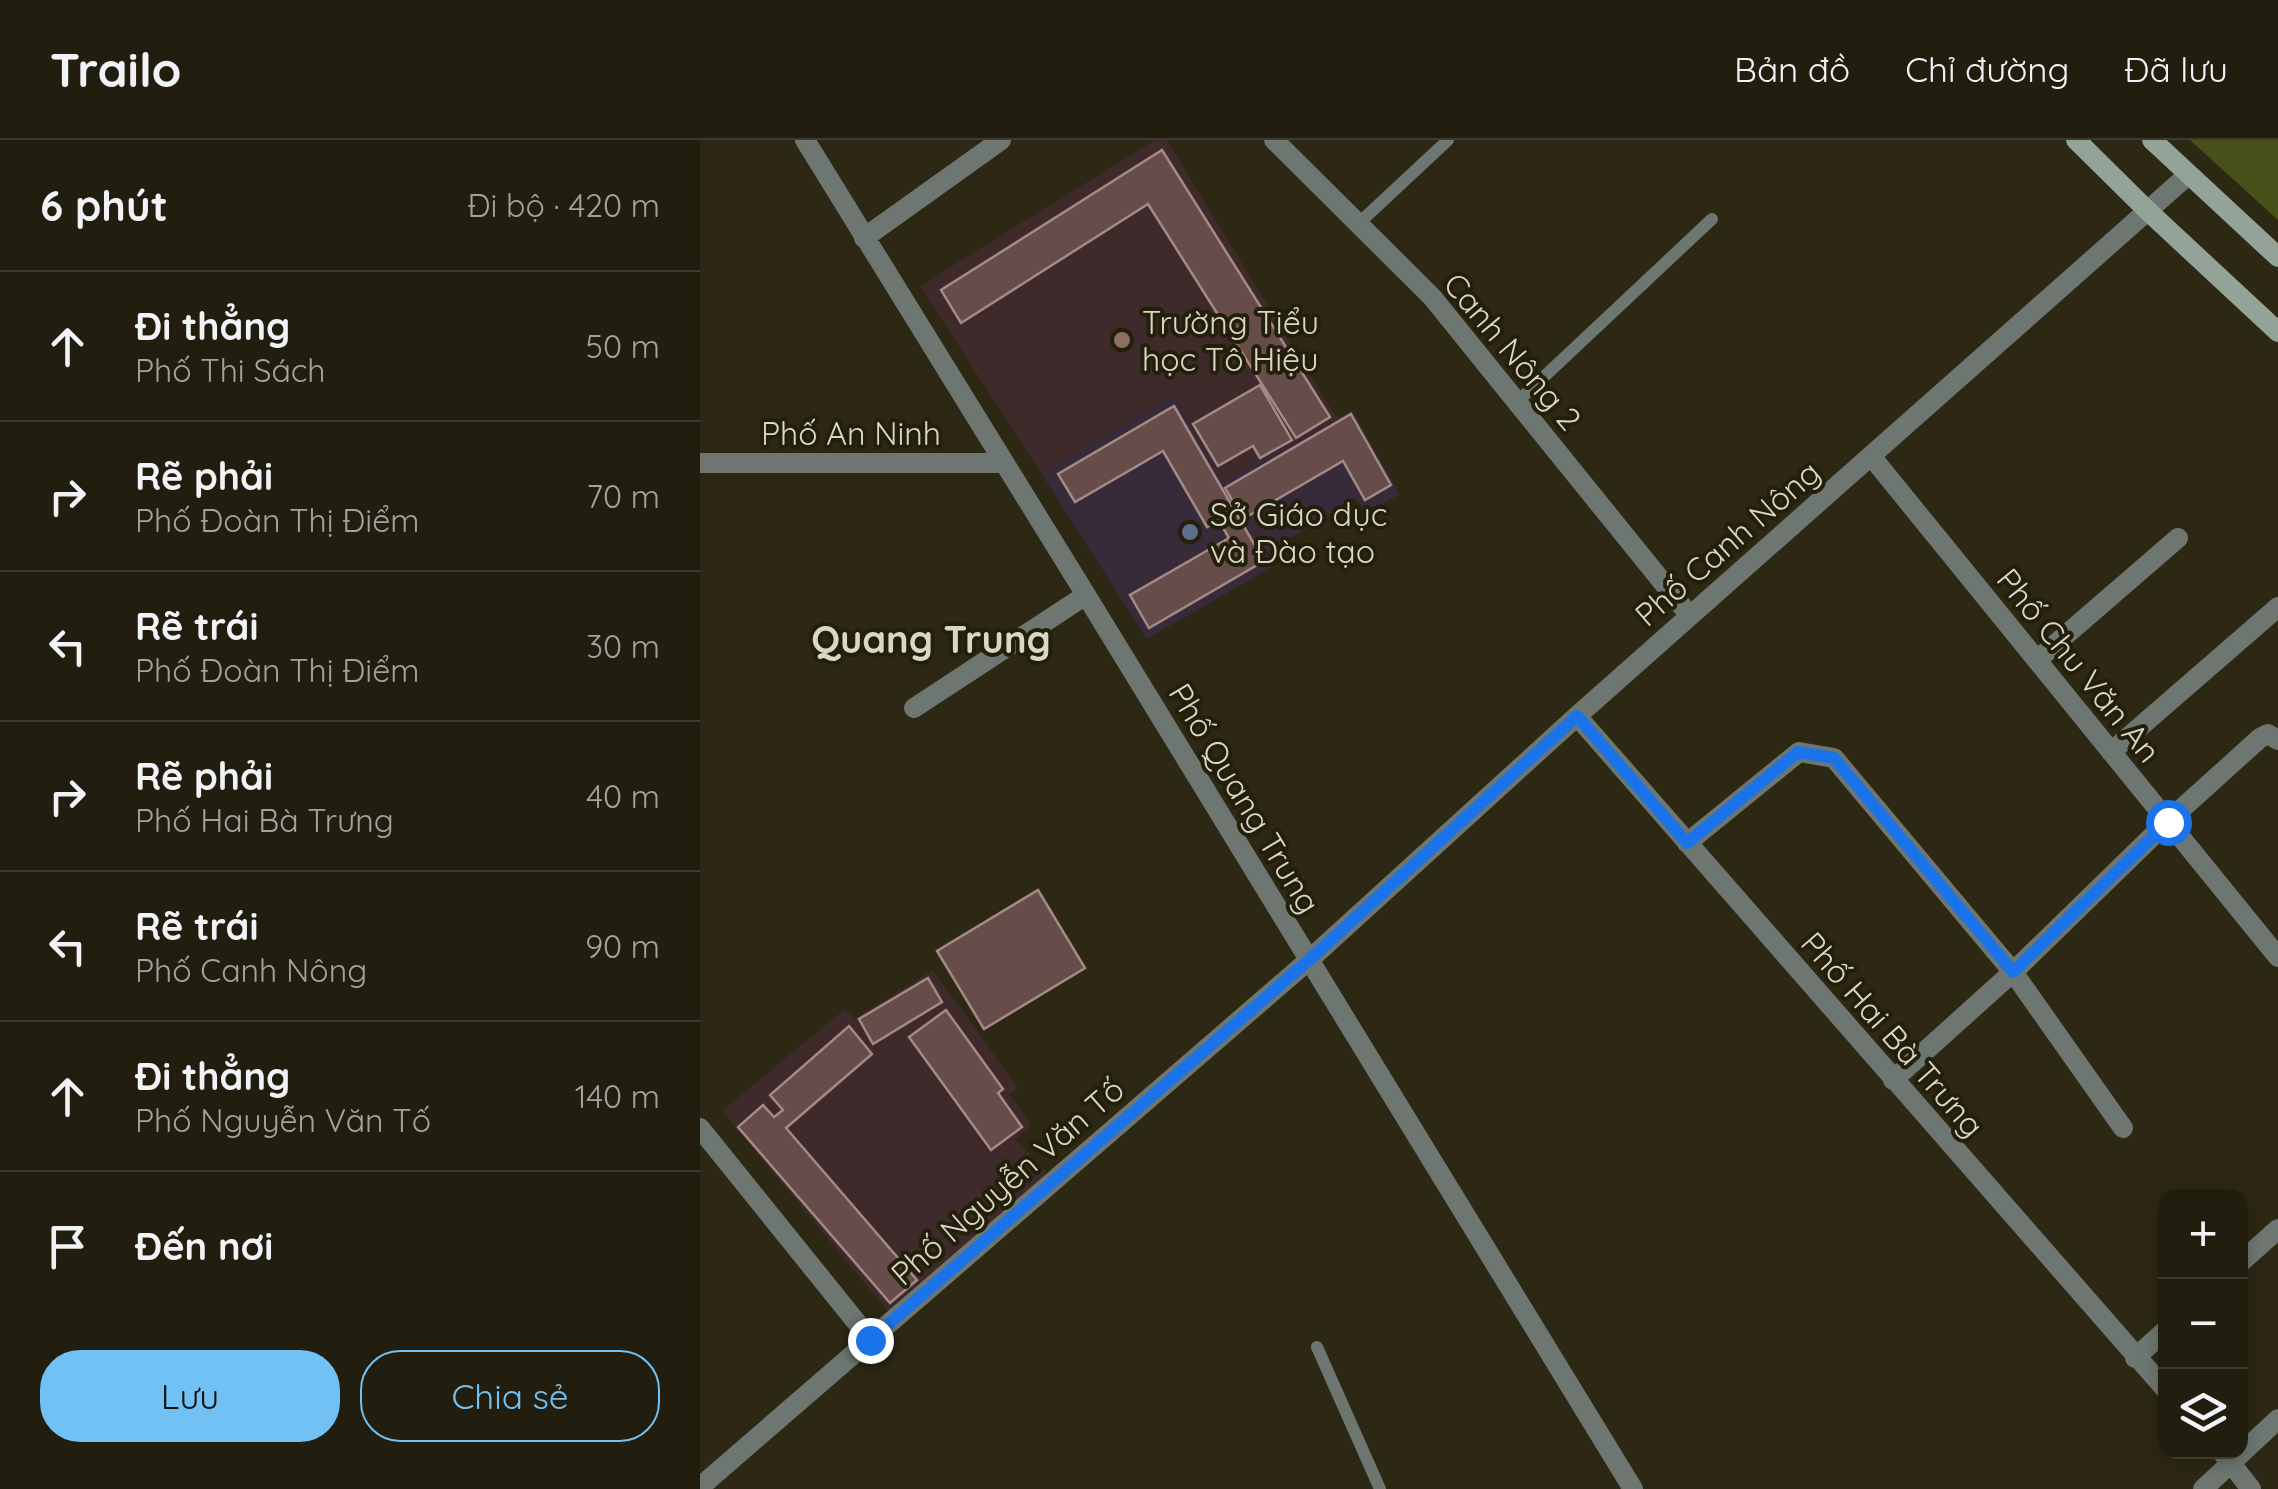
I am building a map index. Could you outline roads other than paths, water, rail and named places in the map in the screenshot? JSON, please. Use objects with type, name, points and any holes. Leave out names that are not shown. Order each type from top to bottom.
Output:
[{"type":"main road","points":[[2076,140],[2278,332]]},
{"type":"main road","points":[[2152,140],[2278,257]]},
{"type":"street","name":"Phố Quang Trung","points":[[805,140],[1633,1489]]},
{"type":"street","points":[[864,238],[1001,140]]},
{"type":"street","name":"Canh Nông 2","points":[[1274,140],[1432,297],[1690,616]]},
{"type":"street","name":"Phố Canh Nông","points":[[1309,960],[1577,716],[2188,174]]},
{"type":"street","name":"Phố Chu Văn An","points":[[1871,456],[2278,957]]},
{"type":"street","name":"Phố An Ninh","points":[[700,462],[1003,463]]},
{"type":"street","points":[[2037,660],[2178,538]]},
{"type":"street","points":[[914,708],[1086,596]]},
{"type":"street","points":[[2111,752],[2278,608]]},
{"type":"street","name":"Phố Hai Bà Trưng","points":[[1577,716],[2158,1382]]},
{"type":"street","points":[[1894,1080],[2260,738],[2268,734],[2278,740]]},
{"type":"street","points":[[1687,843],[1798,752],[1834,758],[2013,972],[2122,1128]]},
{"type":"street","name":"Phố Nguyễn Văn Tố","points":[[700,1487],[1309,960]]},
{"type":"street","points":[[700,1128],[870,1340]]},
{"type":"street","points":[[2248,1256],[2278,1229]]},
{"type":"street","points":[[2135,1358],[2158,1337]]},
{"type":"street","points":[[2248,1441],[2278,1419]]},
{"type":"street","points":[[2203,1489],[2226,1459]]},
{"type":"street","points":[[2228,1459],[2251,1489]]},
{"type":"lane","points":[[1358,224],[1448,140]]},
{"type":"lane","points":[[1517,402],[1712,219]]},
{"type":"lane","points":[[1317,1346],[1380,1489]]},
{"type":"place","name":"Trường Tiểu học Tô Hiệu","points":[[1122,340]]},
{"type":"place","name":"Sở Giáo dục và Đào tạo","points":[[1190,532]]},
{"type":"district","name":"Quang Trung","points":[[931,639]]}]
